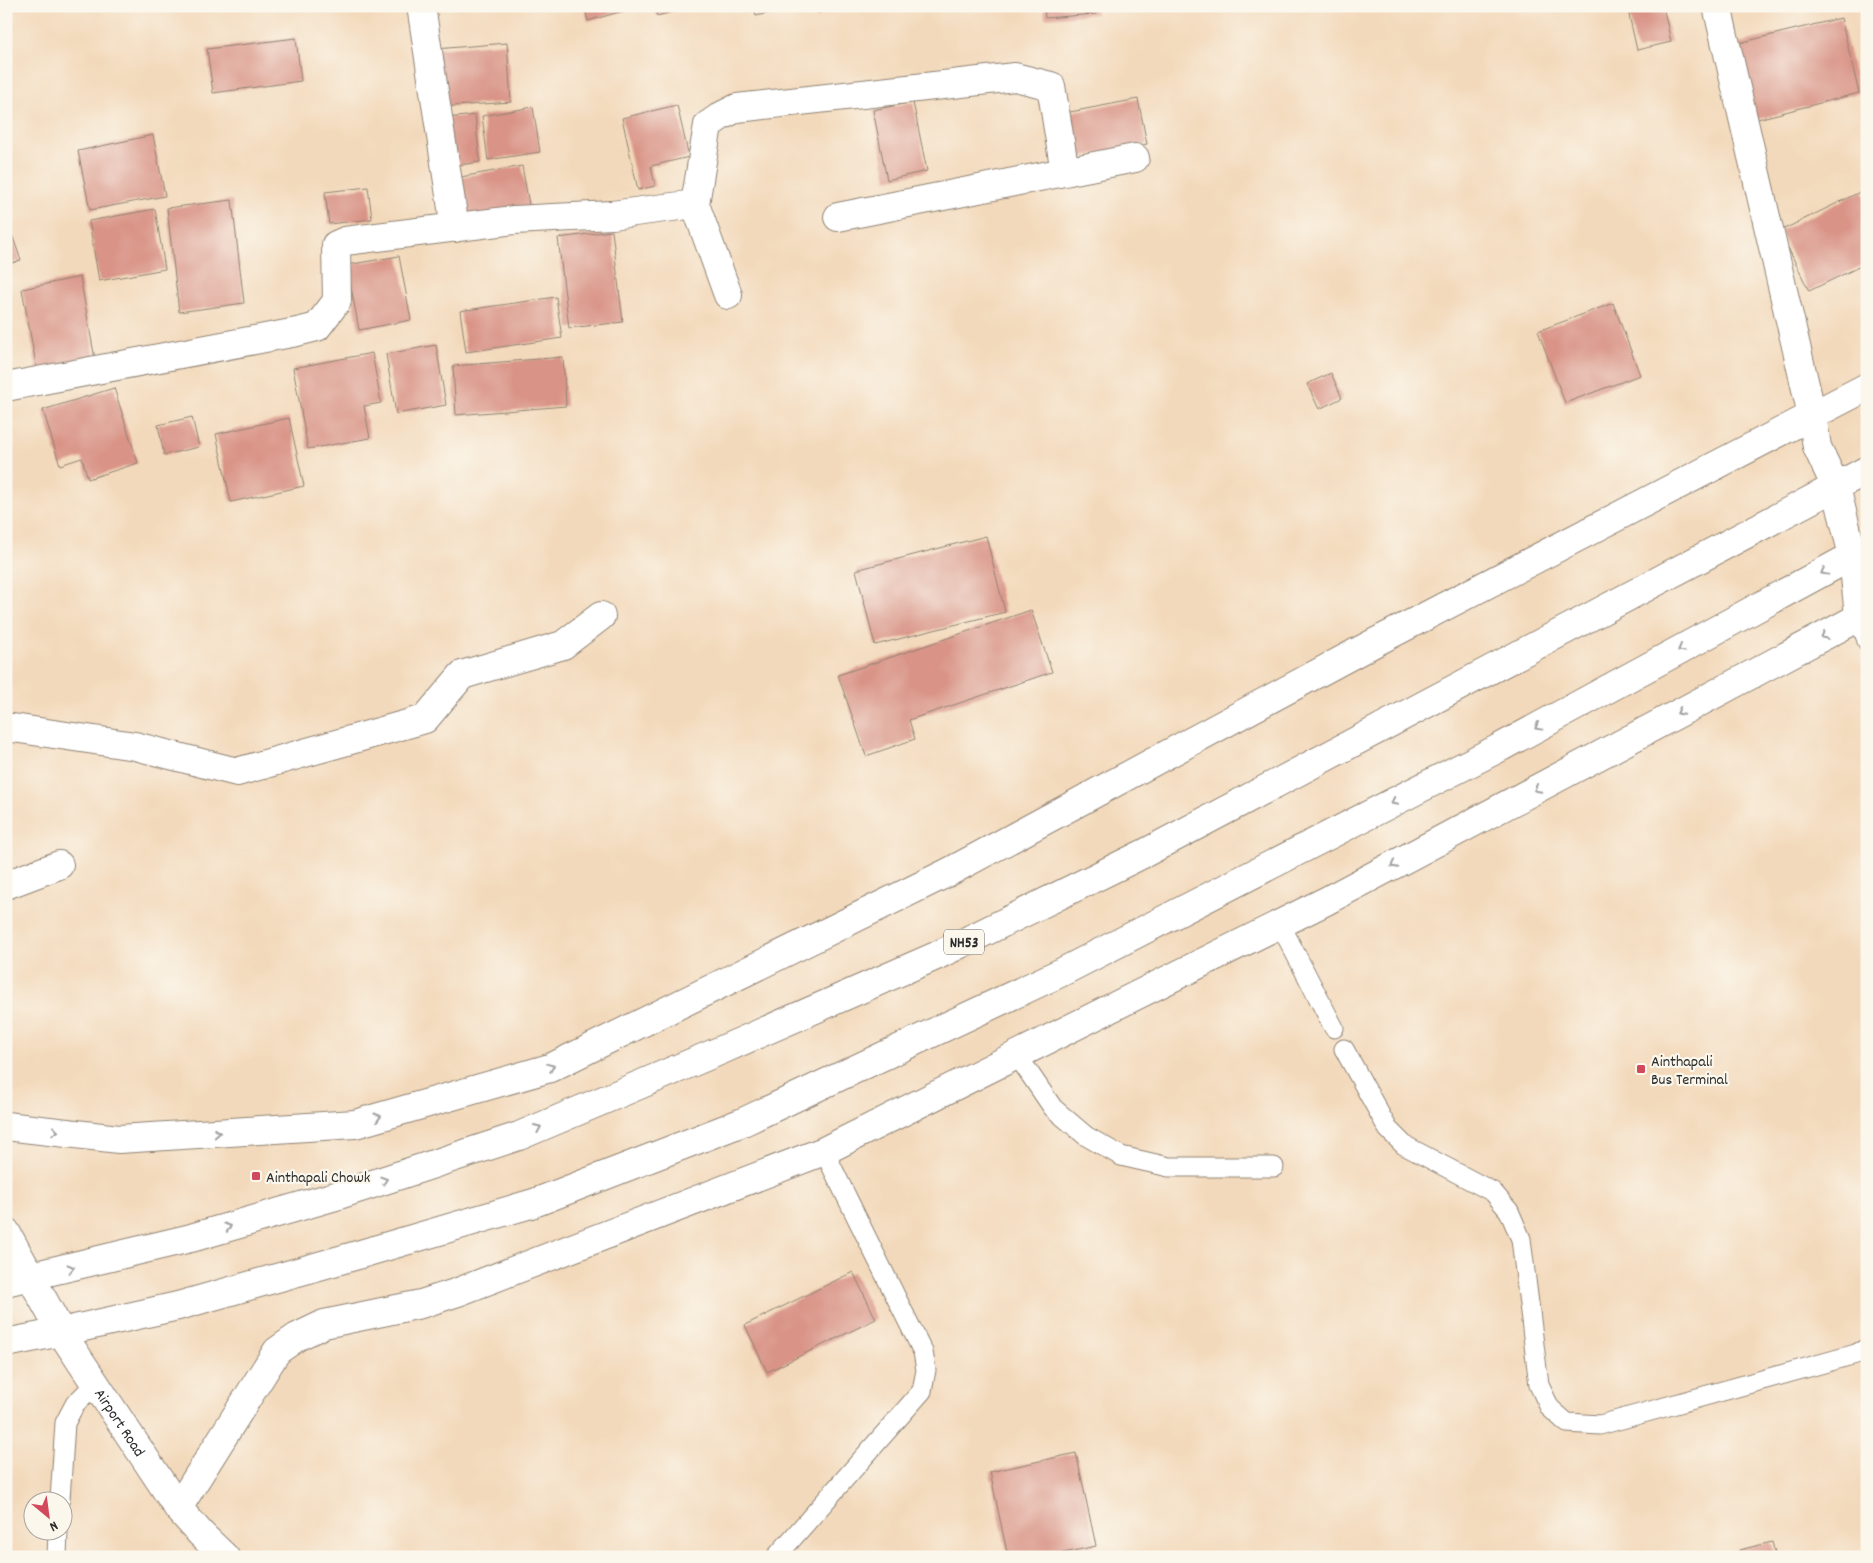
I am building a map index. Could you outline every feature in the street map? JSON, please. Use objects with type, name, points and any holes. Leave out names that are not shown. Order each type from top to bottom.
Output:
[{"type":"main road","points":[[421,6],[455,228]]},
{"type":"main road","points":[[178,1508],[277,1351],[297,1338],[324,1324],[421,1304],[458,1292],[824,1151],[1280,924],[1864,624],[1860,552],[1836,487],[1817,447],[1812,415],[1717,6]]},
{"type":"main road","points":[[728,295],[695,204],[708,125],[737,108],[1015,76],[1051,86],[1065,172]]},
{"type":"main road","points":[[838,217],[1135,158]]},
{"type":"main road","points":[[6,387],[317,327],[337,301],[336,245],[345,241],[514,220],[612,215],[695,204]]},
{"type":"main road","points":[[6,1126],[119,1139],[355,1124],[550,1068],[950,872],[1372,644],[1867,387]]},
{"type":"main road","name":"NH53","points":[[19,1280],[191,1238],[293,1208],[519,1136],[750,1038],[936,956],[1146,853],[1867,470]]},
{"type":"main road","points":[[6,1343],[187,1303],[534,1203],[743,1122],[1062,972],[1501,747],[1860,552]]},
{"type":"main road","points":[[6,727],[135,746],[237,772],[425,720],[462,674],[563,645],[601,616]]},
{"type":"main road","points":[[6,885],[59,864]]},
{"type":"main road","name":"Airport Road","points":[[6,1232],[19,1280],[61,1332],[178,1508],[225,1557]]},
{"type":"lane","points":[[1280,924],[1334,1028]]},
{"type":"lane","points":[[1344,1049],[1388,1129],[1404,1145],[1493,1192],[1509,1211],[1521,1239],[1539,1385],[1550,1408],[1567,1423],[1600,1425],[1856,1354],[1867,1348]]},
{"type":"lane","points":[[1017,1054],[1053,1108],[1086,1136],[1121,1156],[1169,1167],[1274,1167]]},
{"type":"lane","points":[[776,1557],[922,1391],[926,1370],[923,1352],[824,1151]]},
{"type":"lane","points":[[61,1490],[65,1423],[76,1404],[96,1384]]},
{"type":"lane","points":[[57,1557],[58,1540]]},
{"type":"building","points":[[584,6],[637,6],[637,7],[588,21]]},
{"type":"building","points":[[654,6],[687,6],[688,7],[657,16]]},
{"type":"building","points":[[754,6],[794,6],[794,7],[756,16]]},
{"type":"building","points":[[817,6],[841,6],[841,7],[818,13]]},
{"type":"building","points":[[970,6],[988,6],[988,8],[970,10]]},
{"type":"building","points":[[1044,6],[1096,6],[1096,14],[1045,18]]},
{"type":"building","points":[[1627,6],[1663,6],[1671,42],[1637,50]]},
{"type":"building","points":[[1841,18],[1859,93],[1754,120],[1735,44]]},
{"type":"building","points":[[296,38],[301,81],[213,93],[207,49]]},
{"type":"building","points":[[507,43],[511,102],[440,107],[436,49]]},
{"type":"building","points":[[1138,99],[1147,144],[1074,158],[1065,113]]},
{"type":"building","points":[[913,102],[927,171],[887,180],[873,110]]},
{"type":"building","points":[[677,105],[689,157],[651,166],[655,186],[638,190],[622,118]]},
{"type":"building","points":[[533,107],[540,152],[488,160],[482,116]]},
{"type":"building","points":[[475,115],[480,162],[453,166],[447,118]]},
{"type":"building","points":[[153,135],[165,196],[90,210],[78,151]]},
{"type":"building","points":[[522,166],[530,210],[463,222],[455,178]]},
{"type":"building","points":[[368,187],[372,219],[329,224],[325,192]]},
{"type":"building","points":[[1862,191],[1867,200],[1867,263],[1809,291],[1780,231]]},
{"type":"building","points":[[232,200],[244,303],[179,312],[167,208]]},
{"type":"building","points":[[155,209],[165,269],[99,281],[89,221]]},
{"type":"building","points":[[6,218],[21,260],[6,265]]},
{"type":"building","points":[[612,231],[623,322],[569,328],[558,238]]},
{"type":"building","points":[[399,256],[411,320],[359,330],[347,265]]},
{"type":"building","points":[[80,277],[95,359],[37,370],[22,289]]},
{"type":"building","points":[[556,297],[562,338],[466,352],[460,311]]},
{"type":"building","points":[[1613,303],[1640,375],[1565,403],[1538,331]]},
{"type":"building","points":[[436,345],[446,405],[396,414],[386,354]]},
{"type":"building","points":[[372,353],[381,403],[364,406],[370,438],[308,449],[293,368]]},
{"type":"building","points":[[563,357],[566,406],[456,415],[453,366]]},
{"type":"building","points":[[1331,373],[1342,398],[1319,409],[1307,384]]},
{"type":"building","points":[[114,388],[138,463],[88,479],[82,458],[60,465],[43,410]]},
{"type":"building","points":[[192,417],[199,447],[164,455],[158,425]]},
{"type":"building","points":[[289,418],[304,486],[231,502],[216,434]]},
{"type":"building","points":[[986,536],[1005,612],[875,645],[856,570]]},
{"type":"building","points":[[1031,610],[1052,672],[909,720],[915,739],[866,756],[838,675]]},
{"type":"building","points":[[853,1272],[876,1319],[767,1372],[745,1325]]},
{"type":"building","points":[[1076,1453],[1096,1546],[1045,1557],[1008,1557],[990,1472]]},
{"type":"building","points":[[1772,1542],[1776,1557],[1741,1557],[1739,1550]]},
{"type":"place","name":"Ainthapali Bus Terminal","points":[[1641,1069]]},
{"type":"place","name":"Ainthapali Chowk","points":[[256,1176]]}]
